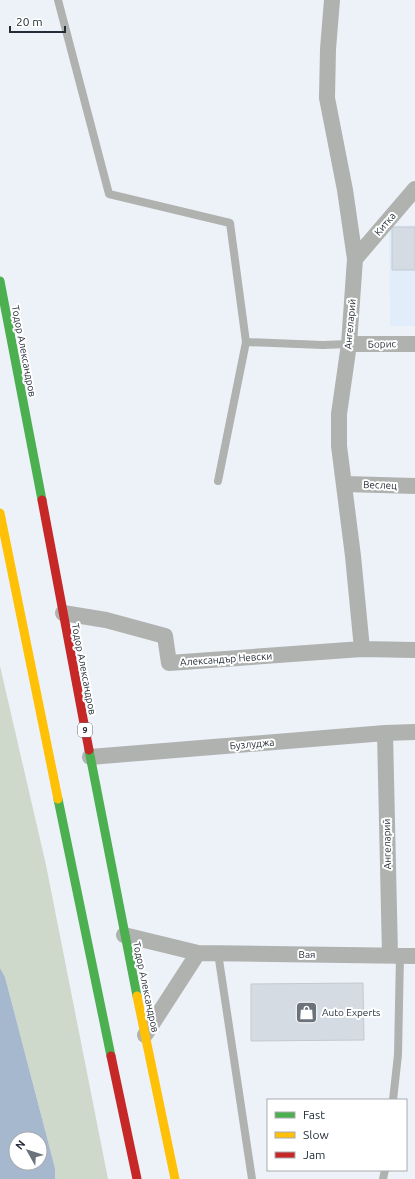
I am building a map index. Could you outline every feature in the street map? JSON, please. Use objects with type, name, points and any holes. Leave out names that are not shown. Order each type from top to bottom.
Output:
[{"type":"highway","name":"Тодор Александров","points":[[0,281],[124,935],[175,1179]]},
{"type":"highway","points":[[0,513],[84,930],[137,1179]]},
{"type":"street","name":"Ангеларий","points":[[332,0],[328,49],[327,98],[355,259],[349,344],[339,414],[338,446],[345,484],[362,649]]},
{"type":"street","name":"Китка","points":[[355,259],[415,189]]},
{"type":"street","name":"Борис","points":[[349,344],[415,344]]},
{"type":"street","name":"Веслец","points":[[345,484],[415,486]]},
{"type":"street","name":"Александър Невски","points":[[62,613],[106,620],[165,636],[169,663],[362,649],[415,650]]},
{"type":"street","name":"Бузлуджа","points":[[90,757],[385,733],[415,732]]},
{"type":"street","name":"Ангеларий","points":[[385,733],[401,955]]},
{"type":"street","name":"Вая","points":[[124,935],[198,953],[401,955]]},
{"type":"street","points":[[145,1035],[198,953]]},
{"type":"lane","points":[[58,0],[109,194],[230,223],[246,342],[218,481]]},
{"type":"lane","points":[[246,342],[323,345],[349,344]]},
{"type":"lane","points":[[218,953],[252,1179]]},
{"type":"lane","points":[[393,1099],[398,1055],[401,955]]},
{"type":"shaded area","points":[[415,225],[415,326],[390,326],[389,226]]},
{"type":"shaded area","points":[[0,968],[5,977],[45,1131],[8,1131],[8,1171],[48,1171],[48,1141],[55,1168],[55,1179],[0,1179]]},
{"type":"green space","points":[[0,666],[46,865],[108,1179],[55,1179],[55,1168],[48,1141],[48,1131],[45,1131],[5,977],[0,968]]},
{"type":"building","points":[[392,227],[415,227],[415,270],[392,270]]},
{"type":"building","name":"Auto Experts","points":[[363,983],[364,1040],[251,1041],[251,984]]},
{"type":"traffic: fast","points":[[0,281],[42,500]]},
{"type":"traffic: fast","points":[[89,750],[137,996]]},
{"type":"traffic: fast","points":[[58,799],[111,1056]]},
{"type":"traffic: slow","points":[[0,513],[58,799]]},
{"type":"traffic: slow","points":[[137,996],[175,1179]]},
{"type":"traffic: jam","points":[[42,500],[89,750]]},
{"type":"traffic: jam","points":[[111,1056],[137,1179]]},
{"type":"place","name":"Auto Experts","points":[[307,1012]]}]
